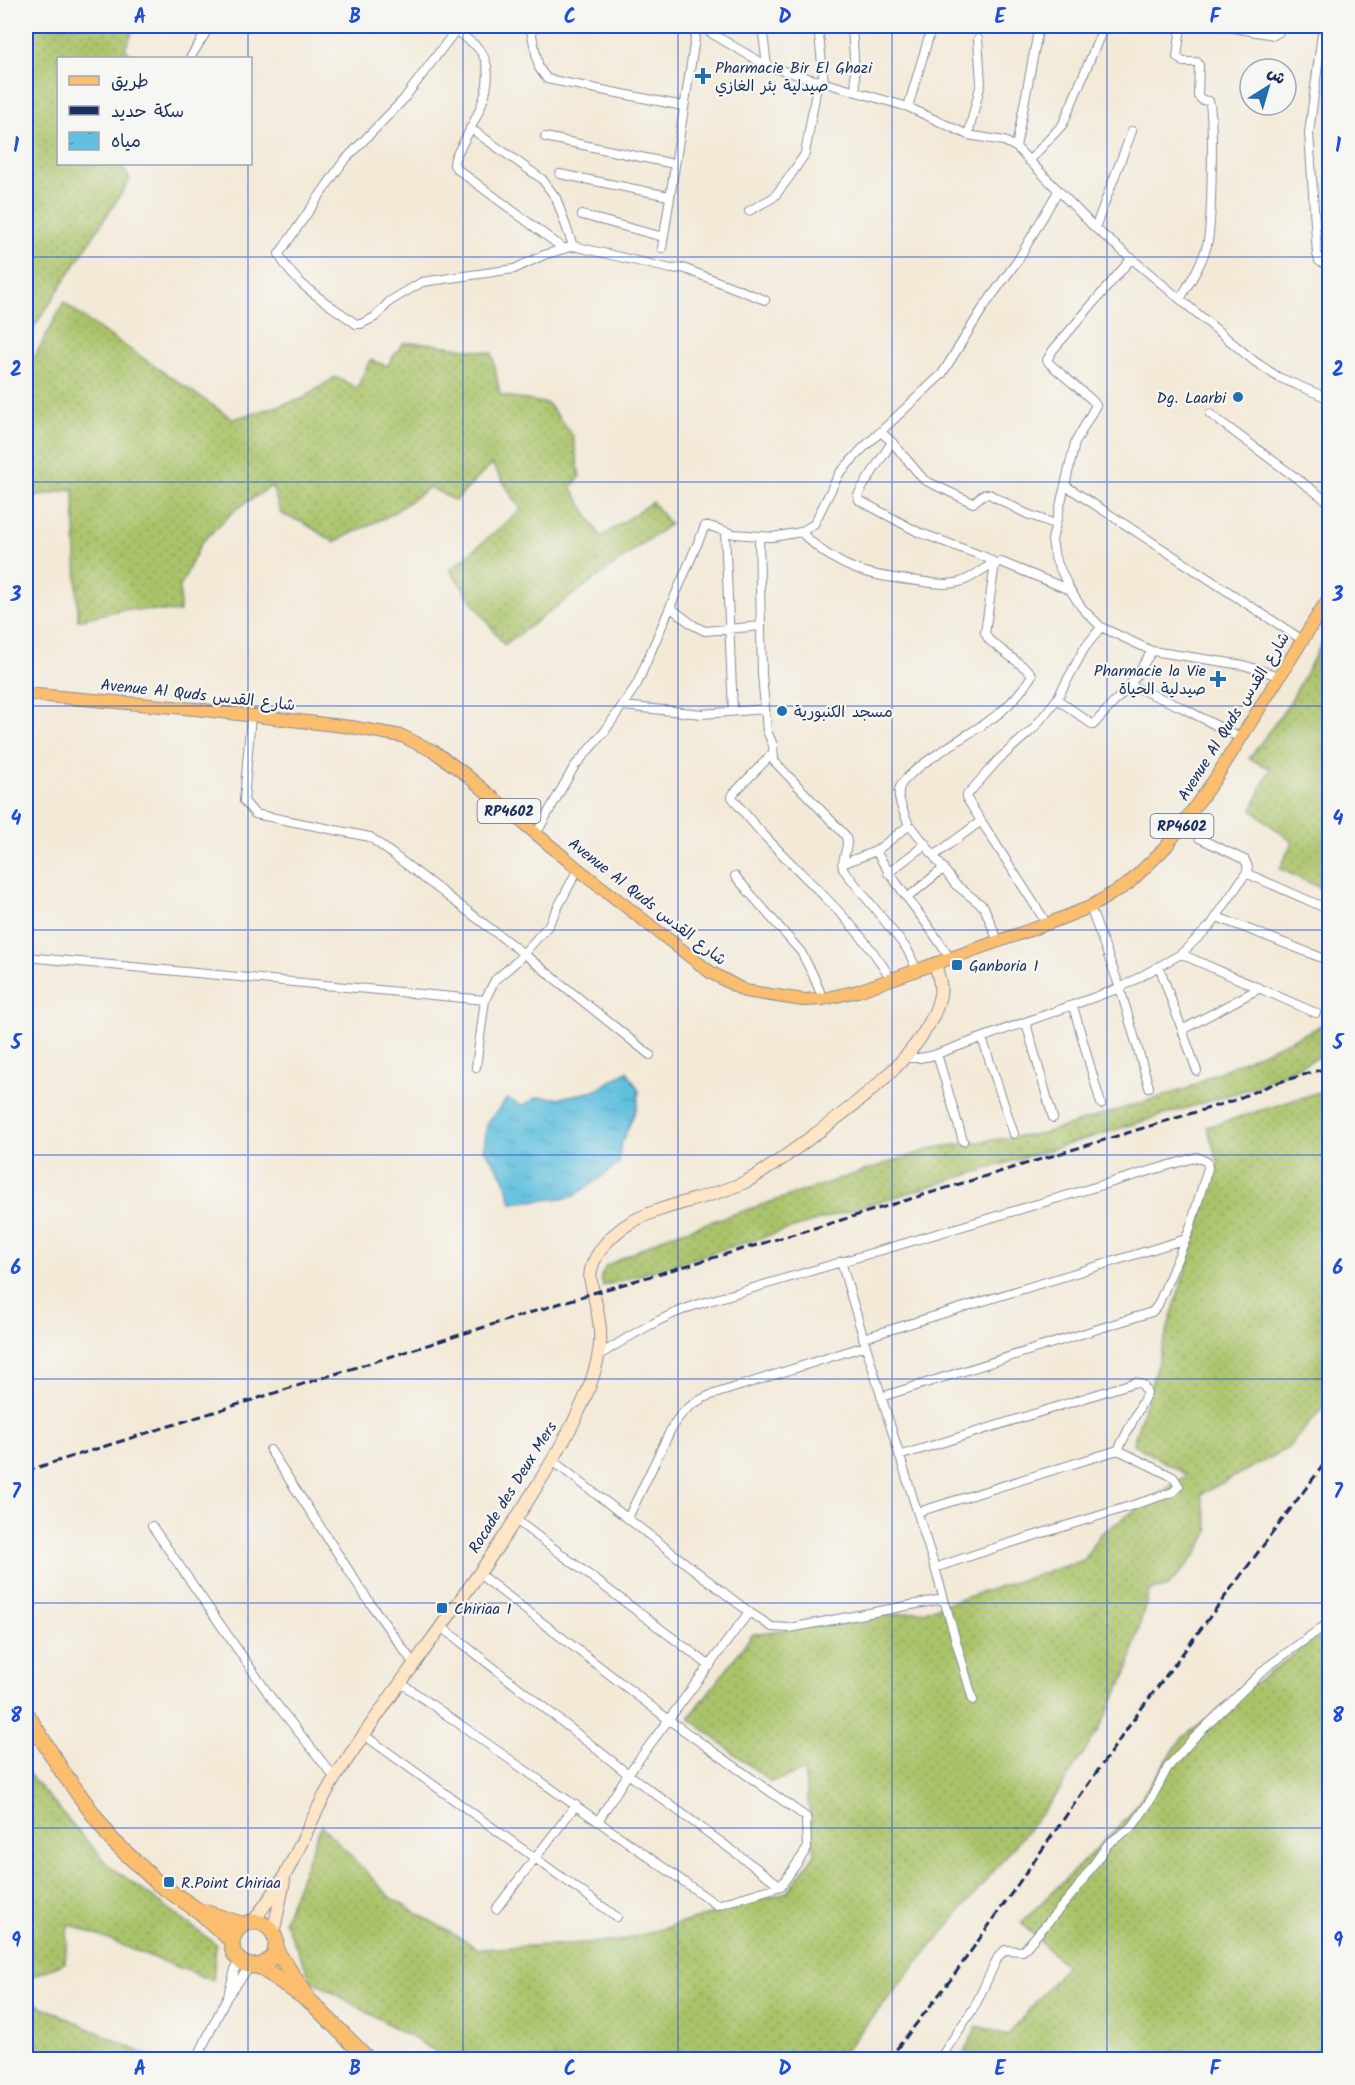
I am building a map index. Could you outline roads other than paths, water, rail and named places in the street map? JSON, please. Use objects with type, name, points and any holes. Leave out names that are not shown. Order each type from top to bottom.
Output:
[{"type":"highway","points":[[26,1713],[68,1779],[112,1840],[159,1884],[199,1911],[232,1941]]},
{"type":"highway","points":[[199,1911],[265,1925],[312,2003],[369,2060]]},
{"type":"highway","points":[[248,1923],[234,1934],[232,1941],[234,1954],[312,2003]]},
{"type":"highway","points":[[249,1964],[269,1960],[274,1942]]},
{"type":"main road","name":"Avenue Al Quds شارع القدس","points":[[26,694],[251,715],[351,727],[402,736],[419,743],[442,758],[695,963],[746,991],[803,1000],[823,999],[858,991],[1047,924],[1090,906],[1128,884],[1166,847],[1242,739],[1329,596]]},
{"type":"main road","name":"Rocade des Deux Mers","points":[[248,1923],[286,1874],[335,1778],[479,1574],[553,1461],[589,1385],[598,1356],[599,1323],[590,1271],[598,1255],[611,1238],[626,1225],[645,1216],[728,1189],[764,1170],[868,1094],[903,1058],[923,1033],[938,1005],[941,990],[935,964]]},
{"type":"main road","name":"Rocade des Deux Mers","points":[[274,1942],[286,1874]]},
{"type":"street","points":[[191,57],[210,26]]},
{"type":"street","points":[[530,26],[539,68],[547,79],[683,106]]},
{"type":"street","points":[[662,248],[683,106],[698,26],[767,66],[856,90],[908,107],[968,135],[1004,141],[1016,147],[1095,228],[1267,370],[1294,385],[1329,399]]},
{"type":"street","points":[[762,26],[767,66]]},
{"type":"street","points":[[749,211],[774,197],[805,153],[821,81],[818,26]]},
{"type":"street","points":[[852,26],[856,90]]},
{"type":"street","points":[[908,107],[932,26]]},
{"type":"street","points":[[1016,147],[1039,26]]},
{"type":"street","points":[[1029,161],[1063,124],[1104,26]]},
{"type":"street","points":[[1180,299],[1201,262],[1207,245],[1210,228],[1211,129],[1209,101],[1202,100],[1198,96],[1199,65],[1197,62],[1183,62],[1177,57],[1181,26]]},
{"type":"street","points":[[1222,26],[1275,35],[1281,26]]},
{"type":"street","points":[[1323,26],[1309,133],[1317,254],[1319,261],[1329,266]]},
{"type":"street","points":[[568,248],[544,255],[514,269],[422,282],[390,302],[375,317],[361,324],[356,324],[298,281],[284,265],[279,254],[344,162],[403,100],[458,28],[479,49],[486,66],[488,85],[483,103],[455,158],[454,165],[457,169],[568,248],[671,269],[683,268],[765,300]]},
{"type":"street","points":[[968,135],[980,87],[978,39]]},
{"type":"street","points":[[470,128],[542,178],[556,198],[568,248]]},
{"type":"street","points":[[1095,228],[1132,131]]},
{"type":"street","points":[[545,137],[674,164]]},
{"type":"street","points":[[560,174],[669,196]]},
{"type":"street","points":[[536,834],[574,767],[605,731],[637,684],[705,526],[759,537],[783,537],[801,532],[816,522],[839,474],[942,374],[983,308],[1018,260],[1058,191]]},
{"type":"street","points":[[582,215],[663,237]]},
{"type":"street","points":[[1132,258],[1047,360],[1095,405],[1075,443],[1055,524],[1052,548],[1070,590],[1082,608],[1101,627],[1152,651],[1243,665],[1279,676]]},
{"type":"street","points":[[1210,414],[1329,503]]},
{"type":"street","points":[[881,432],[928,483],[973,503],[984,494],[989,494],[1027,514],[1055,524]]},
{"type":"street","points":[[892,442],[858,495],[859,500],[918,532],[985,557],[995,563],[1010,565],[1070,590]]},
{"type":"street","points":[[1066,486],[1301,639]]},
{"type":"street","points":[[724,531],[733,712]]},
{"type":"street","points":[[801,532],[815,546],[833,558],[853,569],[880,577],[948,584],[964,581],[995,563]]},
{"type":"street","points":[[759,537],[765,709],[767,731],[773,745],[772,754],[776,764],[821,807],[847,837],[848,842],[842,864],[847,874],[907,949],[917,970]]},
{"type":"street","points":[[995,563],[985,633],[989,640],[1029,671],[1031,676],[1002,711],[931,759],[902,782],[899,796],[909,826],[914,828],[936,855],[955,884],[984,906],[998,941]]},
{"type":"street","points":[[671,608],[705,631],[761,626]]},
{"type":"street","points":[[1047,924],[967,799],[967,794],[998,760],[1034,728],[1057,699],[1084,649],[1101,627]]},
{"type":"street","points":[[1057,699],[1093,725],[1130,685],[1152,651]]},
{"type":"street","points":[[1130,685],[1181,706],[1242,739]]},
{"type":"street","points":[[623,706],[677,712],[733,712],[765,709]]},
{"type":"street","points":[[251,715],[244,801],[255,814],[370,837],[524,954],[650,1055]]},
{"type":"street","points":[[772,754],[732,797],[768,839],[861,937],[891,979]]},
{"type":"street","points":[[936,855],[981,821]]},
{"type":"street","points":[[842,864],[876,851],[909,826]]},
{"type":"street","points":[[903,1058],[919,1058],[937,1054],[1073,1006],[1120,988],[1181,954],[1211,925],[1248,867],[1245,860],[1199,838]]},
{"type":"street","points":[[888,873],[926,844]]},
{"type":"street","points":[[876,851],[888,873],[935,933],[950,959]]},
{"type":"street","points":[[907,898],[944,868]]},
{"type":"street","points":[[476,1067],[485,1000],[495,980],[524,954],[548,926],[578,869]]},
{"type":"street","points":[[1246,873],[1329,910]]},
{"type":"street","points":[[735,876],[801,952],[823,999]]},
{"type":"street","points":[[1090,906],[1120,988],[1149,1087]]},
{"type":"street","points":[[1217,917],[1329,962]]},
{"type":"street","points":[[1181,954],[1316,1013]]},
{"type":"street","points":[[26,957],[485,1000]]},
{"type":"street","points":[[1159,966],[1197,1071]]},
{"type":"street","points":[[1182,1030],[1260,988]]},
{"type":"street","points":[[1073,1006],[1101,1104]]},
{"type":"street","points":[[1026,1023],[1053,1118]]},
{"type":"street","points":[[982,1038],[1014,1134]]},
{"type":"street","points":[[937,1054],[963,1141]]},
{"type":"street","points":[[598,1356],[636,1331],[670,1314],[841,1261],[1197,1157],[1205,1160],[1208,1168],[1186,1239],[1158,1305],[1152,1312],[881,1397]]},
{"type":"street","points":[[628,1518],[672,1426],[691,1404],[864,1342],[1186,1239]]},
{"type":"street","points":[[841,1261],[974,1700]]},
{"type":"street","points":[[899,1456],[1130,1382],[1140,1383],[1146,1388],[1147,1393],[1118,1450]]},
{"type":"street","points":[[270,1450],[370,1603],[414,1664]]},
{"type":"street","points":[[918,1512],[1118,1450],[1173,1478],[1178,1483],[1177,1489],[1122,1509],[935,1568]]},
{"type":"street","points":[[553,1461],[749,1612],[772,1627],[790,1628],[943,1599]]},
{"type":"street","points":[[516,1520],[710,1666]]},
{"type":"street","points":[[152,1526],[270,1696],[335,1778]]},
{"type":"street","points":[[401,1683],[717,1905],[781,1886],[807,1849],[806,1817],[669,1720],[479,1574]]},
{"type":"street","points":[[598,1821],[628,1774],[749,1612]]},
{"type":"street","points":[[939,2060],[975,2006],[998,1957],[1005,1950],[1023,1950],[1074,1891],[1108,1844],[1133,1826],[1150,1801],[1168,1767],[1192,1740],[1267,1667],[1329,1620]]},
{"type":"street","points":[[442,1627],[628,1774],[781,1886]]},
{"type":"street","points":[[364,1735],[617,1917]]},
{"type":"street","points":[[496,1909],[576,1805]]},
{"type":"street","points":[[227,1997],[249,1964]]},
{"type":"street","points":[[196,2060],[227,1997],[249,1964]]},
{"type":"water","points":[[627,1071],[639,1091],[637,1107],[620,1147],[619,1164],[573,1197],[512,1203],[504,1177],[484,1149],[487,1123],[507,1099],[523,1106],[538,1097],[559,1098],[595,1091]]},
{"type":"railway","points":[[26,1471],[593,1293],[1232,1101],[1273,1084],[1330,1067]]},
{"type":"railway","points":[[888,2060],[952,1978],[1141,1709],[1330,1456]]},
{"type":"place","name":"Pharmacie Bir El Ghazi صيدلية بئر الغازي","points":[[703,76]]},
{"type":"place","name":"Dg. Laarbi","points":[[1238,397]]},
{"type":"place","name":"Pharmacie la Vie صيدلية الحياة","points":[[1218,679]]},
{"type":"place","name":"مسجد الكنبورية","points":[[782,711]]},
{"type":"place","name":"Ganboria 1","points":[[957,965]]},
{"type":"place","name":"Chiriaa 1","points":[[442,1608]]},
{"type":"place","name":"R.Point Chiriaa","points":[[169,1882]]}]
